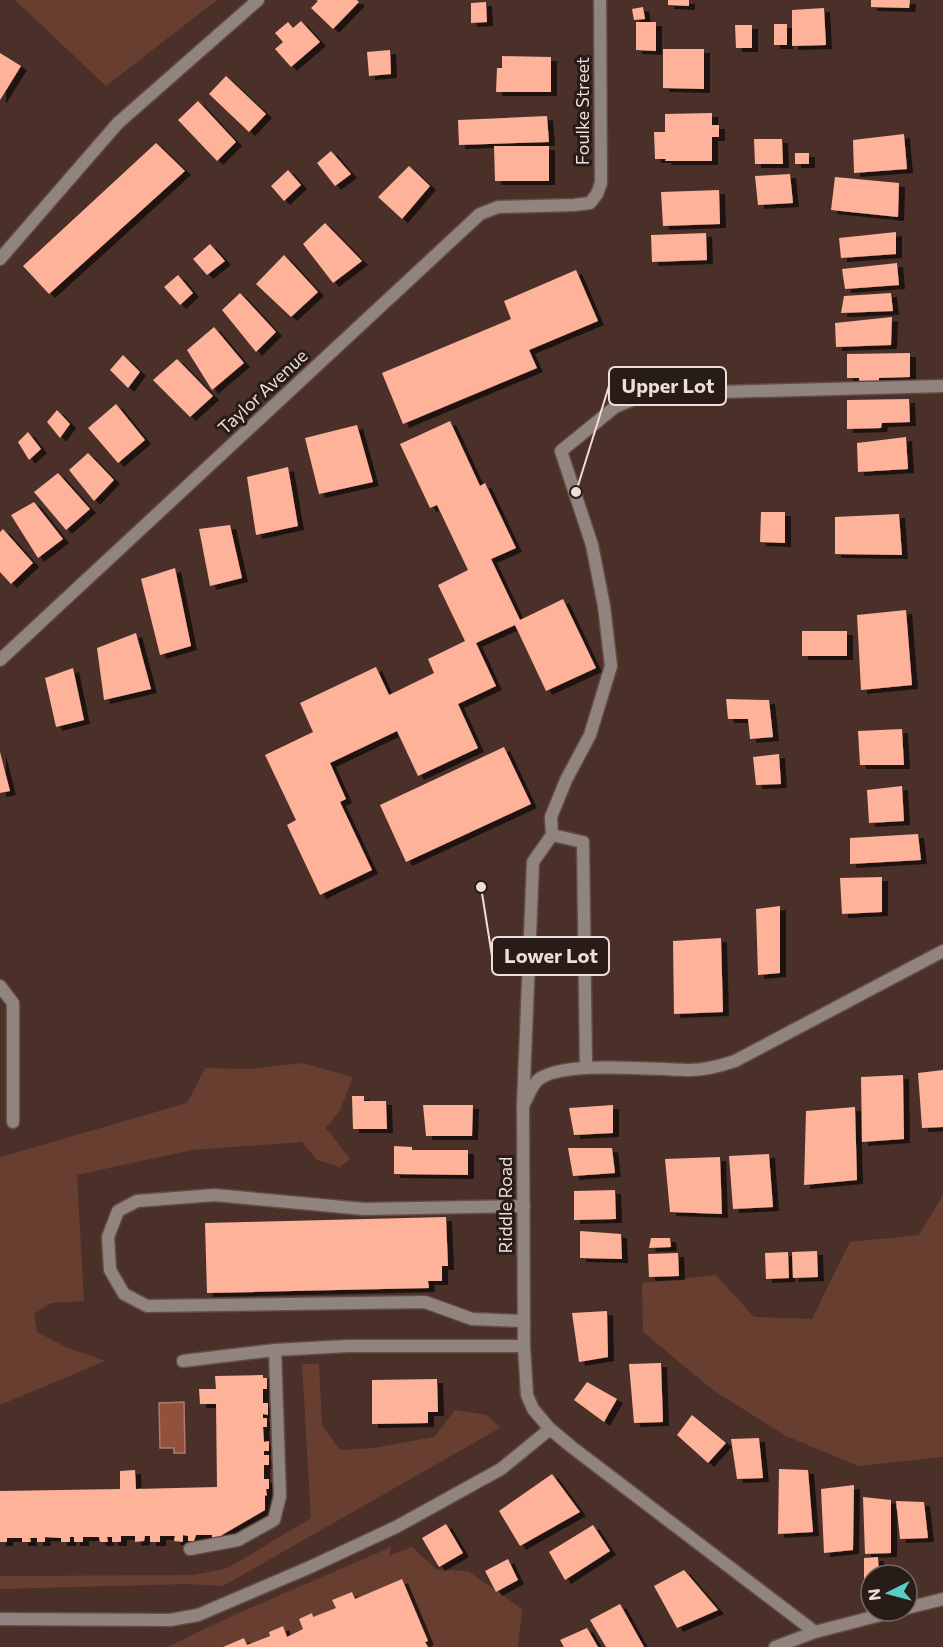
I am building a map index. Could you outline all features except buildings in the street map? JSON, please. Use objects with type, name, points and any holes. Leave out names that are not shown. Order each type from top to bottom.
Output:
[{"type":"street","points":[[0,259],[118,123],[258,0]]},
{"type":"street","name":"Foulke Street","points":[[573,205],[590,203],[601,183],[600,0]]},
{"type":"street","name":"Taylor Avenue","points":[[0,660],[480,214],[498,207],[573,205]]},
{"type":"street","points":[[523,1106],[533,862],[552,835],[551,817],[566,780],[590,735],[611,666],[604,606],[592,545],[561,451],[615,407],[646,394],[943,386]]},
{"type":"street","points":[[552,835],[583,842],[586,1067]]},
{"type":"street","name":"Riddle Road","points":[[815,1632],[550,1429],[533,1409],[527,1395],[524,1346],[523,1106],[537,1080],[564,1070],[586,1067],[691,1070],[714,1068],[735,1061],[943,951]]},
{"type":"street","points":[[0,986],[13,1003],[13,1122]]},
{"type":"street","points":[[524,1206],[364,1209],[215,1195],[137,1201],[118,1211],[108,1237],[110,1270],[123,1294],[147,1306],[425,1302],[472,1319],[524,1321]]},
{"type":"street","points":[[183,1361],[275,1350],[348,1346],[524,1346]]},
{"type":"street","points":[[190,1549],[238,1540],[274,1520],[280,1496],[275,1350]]},
{"type":"street","points":[[0,1619],[170,1620],[198,1615],[396,1527],[501,1469],[550,1429]]},
{"type":"street","points":[[919,1605],[943,1599]]},
{"type":"street","points":[[775,1647],[815,1632],[859,1621]]},
{"type":"shaded area","points":[[15,0],[217,0],[106,86]]},
{"type":"shaded area","points":[[303,1063],[353,1077],[340,1110],[326,1128],[350,1159],[340,1167],[317,1160],[302,1142],[192,1150],[77,1175],[84,1301],[51,1303],[34,1314],[37,1332],[66,1347],[105,1361],[0,1405],[0,1157],[187,1103],[205,1068],[250,1069]]},
{"type":"shaded area","points":[[943,1195],[943,1457],[858,1466],[784,1435],[713,1390],[643,1332],[642,1283],[716,1275],[754,1317],[812,1319],[850,1242],[919,1235]]},
{"type":"shaded area","points":[[302,1364],[319,1364],[322,1425],[340,1450],[373,1448],[434,1437],[455,1410],[487,1415],[500,1428],[223,1586],[188,1584],[0,1589],[0,1576],[194,1575],[228,1568],[311,1518]]},
{"type":"shaded area","points":[[184,1402],[185,1453],[174,1453],[174,1448],[160,1448],[159,1403]]},
{"type":"shaded area","points":[[391,1547],[389,1556],[412,1547],[437,1570],[468,1571],[522,1609],[518,1647],[428,1647],[425,1642],[428,1641],[402,1580],[355,1599],[351,1592],[333,1600],[336,1608],[313,1617],[312,1613],[299,1619],[303,1629],[287,1637],[282,1626],[269,1632],[270,1636],[247,1645],[244,1638],[225,1647],[167,1647],[234,1615]]},
{"type":"place","name":"Upper Lot","points":[[576,492]]},
{"type":"place","name":"Lower Lot","points":[[481,887]]}]
